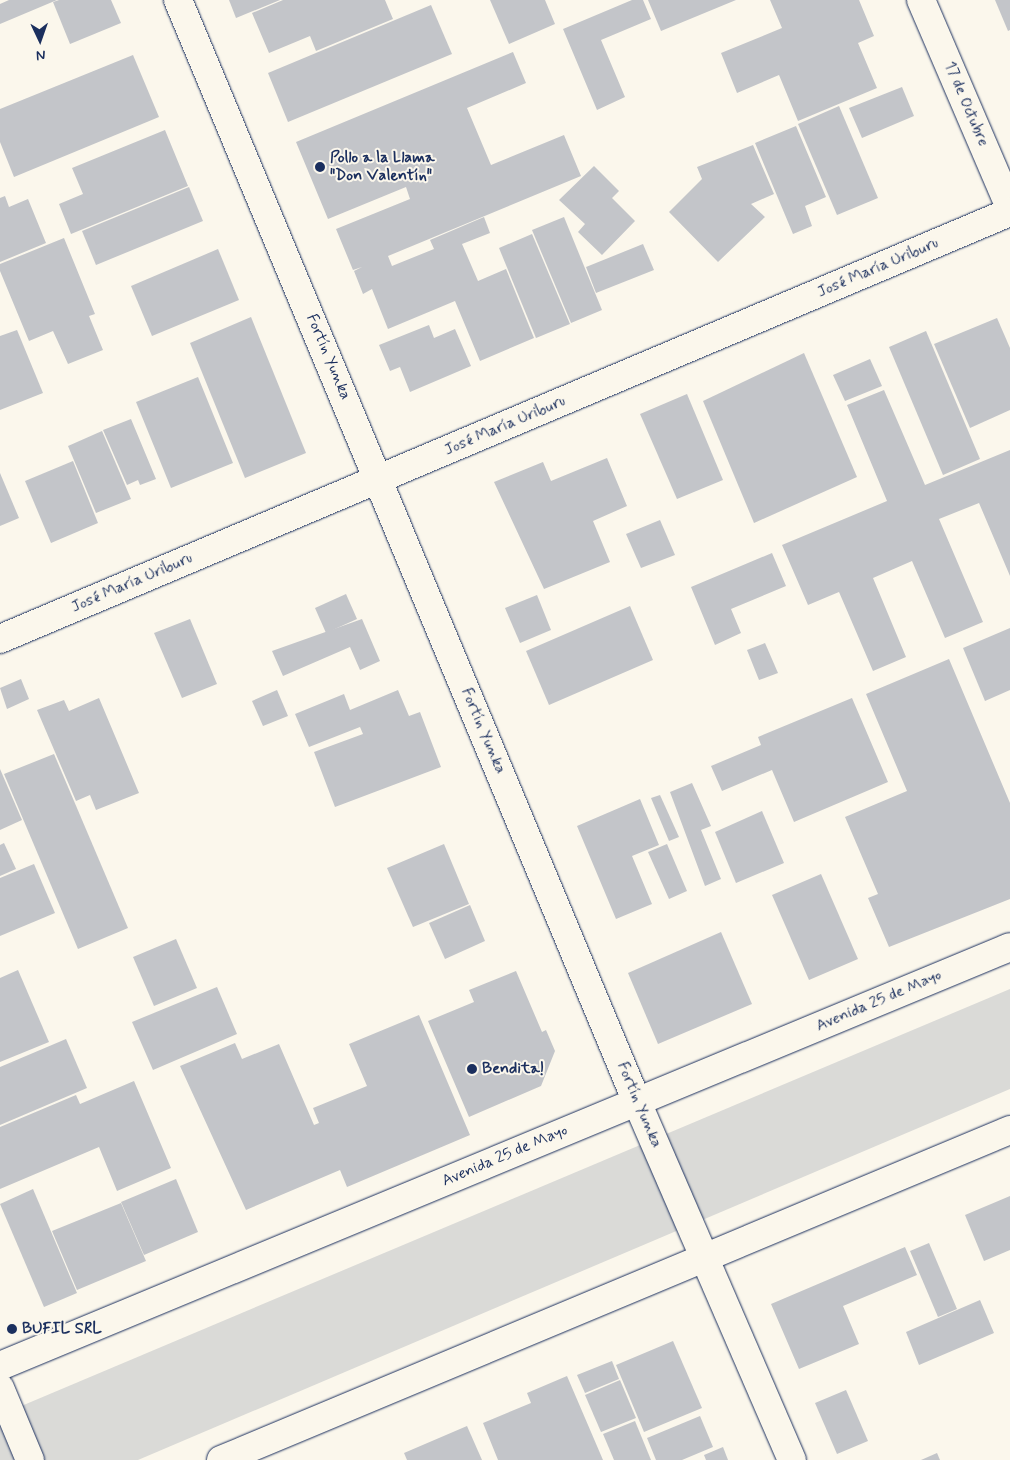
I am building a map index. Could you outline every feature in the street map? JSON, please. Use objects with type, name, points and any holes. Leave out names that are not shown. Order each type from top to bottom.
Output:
[{"type":"street","name":"Fortín Yunka","points":[[178,0],[637,1102],[706,1257],[792,1460]]},
{"type":"street","name":"17 de Octubre","points":[[921,0],[1010,208]]},
{"type":"street","name":"José María Uriburu","points":[[0,639],[1010,212]]},
{"type":"street","name":"Avenida 25 de Mayo","points":[[0,1366],[1010,947]]},
{"type":"street","points":[[221,1460],[1010,1130]]},
{"type":"street","points":[[0,1388],[30,1460]]},
{"type":"shaded area","points":[[1010,989],[1010,1089],[138,1460],[0,1460],[0,1415]]},
{"type":"building","points":[[9,0],[57,0],[0,24],[0,4]]},
{"type":"building","points":[[59,0],[111,0],[121,23],[70,44],[53,2]]},
{"type":"building","points":[[229,0],[280,0],[236,18]]},
{"type":"building","points":[[283,0],[385,0],[393,19],[316,51],[310,36],[269,53],[252,13]]},
{"type":"building","points":[[490,0],[545,0],[555,24],[509,44]]},
{"type":"building","points":[[632,0],[643,0],[651,19],[601,40],[625,97],[597,110],[563,29]]},
{"type":"building","points":[[648,0],[736,0],[661,31]]},
{"type":"building","points":[[770,0],[859,0],[874,36],[858,43],[877,88],[798,121],[779,75],[737,93],[721,53],[782,28]]},
{"type":"building","points":[[995,0],[1010,0],[1010,30],[1008,31]]},
{"type":"building","points":[[431,5],[452,54],[288,122],[268,73]]},
{"type":"building","points":[[513,52],[526,83],[467,108],[491,165],[564,135],[581,176],[388,256],[392,266],[434,249],[430,240],[484,217],[490,233],[462,244],[478,281],[506,269],[534,338],[480,361],[455,301],[388,329],[372,289],[363,294],[354,271],[362,267],[353,270],[336,229],[410,199],[406,187],[328,219],[296,142]]},
{"type":"building","points":[[133,55],[159,117],[14,177],[0,142],[0,109]]},
{"type":"building","points":[[902,87],[914,116],[862,138],[849,108]]},
{"type":"building","points":[[839,106],[878,198],[837,215],[798,124]]},
{"type":"building","points":[[796,126],[826,197],[805,206],[812,226],[793,234],[755,143]]},
{"type":"building","points":[[165,130],[188,186],[71,234],[59,204],[83,194],[72,168]]},
{"type":"building","points":[[753,145],[774,194],[751,204],[765,217],[718,262],[669,212],[702,179],[697,167]]},
{"type":"building","points":[[594,166],[619,191],[612,198],[635,221],[602,255],[578,232],[585,224],[559,200]]},
{"type":"building","points":[[189,187],[203,221],[96,265],[82,231]]},
{"type":"building","points":[[5,196],[9,207],[28,199],[46,243],[0,262],[0,198]]},
{"type":"building","points":[[564,217],[602,310],[571,323],[532,230]]},
{"type":"building","points":[[532,234],[570,324],[536,338],[499,248]]},
{"type":"building","points":[[64,238],[95,314],[89,316],[103,350],[68,364],[53,331],[29,341],[0,271],[0,264]]},
{"type":"building","points":[[643,244],[654,270],[596,293],[586,267]]},
{"type":"building","points":[[218,249],[239,300],[152,336],[131,286]]},
{"type":"building","points":[[251,317],[306,453],[245,478],[190,343]]},
{"type":"building","points":[[997,318],[1010,348],[1010,410],[970,428],[934,344]]},
{"type":"building","points":[[429,325],[434,338],[455,329],[471,366],[410,392],[400,367],[390,371],[379,345]]},
{"type":"building","points":[[17,330],[43,393],[0,410],[0,336]]},
{"type":"building","points":[[926,331],[980,459],[943,475],[889,347]]},
{"type":"building","points":[[804,353],[857,477],[754,523],[703,401]]},
{"type":"building","points":[[870,359],[882,386],[845,401],[833,375]]},
{"type":"building","points":[[198,377],[233,463],[171,488],[136,402]]},
{"type":"building","points":[[884,390],[925,485],[1010,450],[1010,576],[979,503],[939,519],[983,622],[945,638],[912,561],[873,578],[906,657],[873,671],[839,592],[808,605],[782,545],[887,501],[847,405]]},
{"type":"building","points":[[687,394],[723,480],[677,499],[640,414]]},
{"type":"building","points":[[131,419],[156,479],[140,485],[138,480],[127,485],[103,430]]},
{"type":"building","points":[[102,431],[131,499],[96,513],[68,446]]},
{"type":"building","points":[[607,458],[627,506],[593,521],[610,562],[544,589],[494,482],[543,462],[551,481]]},
{"type":"building","points":[[73,461],[98,523],[51,543],[25,481]]},
{"type":"building","points":[[0,473],[19,518],[0,526]]},
{"type":"building","points":[[660,520],[675,555],[641,568],[626,534]]},
{"type":"building","points":[[772,553],[786,586],[731,609],[741,633],[715,645],[691,587]]},
{"type":"building","points":[[346,594],[357,619],[326,633],[315,608]]},
{"type":"building","points":[[537,595],[551,630],[520,643],[505,608]]},
{"type":"building","points":[[630,606],[653,660],[549,705],[526,651]]},
{"type":"building","points":[[190,619],[217,684],[182,698],[154,633]]},
{"type":"building","points":[[362,619],[380,661],[360,670],[350,647],[283,676],[272,651]]},
{"type":"building","points":[[1010,628],[1010,690],[985,701],[963,648]]},
{"type":"building","points":[[765,643],[778,673],[759,680],[747,650]]},
{"type":"building","points":[[949,659],[1010,803],[1010,899],[889,947],[868,898],[878,894],[845,817],[907,791],[866,694]]},
{"type":"building","points":[[21,679],[29,699],[7,709],[0,688]]},
{"type":"building","points":[[277,690],[288,716],[263,726],[252,701]]},
{"type":"building","points":[[398,690],[409,716],[420,712],[441,767],[335,807],[314,752],[363,734],[360,727],[309,747],[295,714],[344,694],[350,710]]},
{"type":"building","points":[[99,698],[139,793],[96,810],[90,795],[76,801],[37,710],[64,700],[69,711]]},
{"type":"building","points":[[852,698],[888,782],[794,822],[772,770],[722,791],[711,766],[761,745],[758,737]]},
{"type":"building","points":[[54,754],[128,928],[78,949],[4,774]]},
{"type":"building","points":[[0,769],[22,820],[0,830]]},
{"type":"building","points":[[692,783],[711,826],[701,830],[721,879],[705,886],[670,792]]},
{"type":"building","points":[[660,795],[679,837],[669,841],[651,798]]},
{"type":"building","points":[[640,799],[659,845],[632,856],[652,904],[616,919],[577,826]]},
{"type":"building","points":[[762,811],[784,863],[736,883],[715,832]]},
{"type":"building","points":[[4,843],[16,869],[0,876],[0,845]]},
{"type":"building","points":[[444,844],[469,904],[413,927],[387,868]]},
{"type":"building","points":[[667,844],[687,891],[669,899],[648,852]]},
{"type":"building","points":[[34,864],[55,913],[0,936],[0,878]]},
{"type":"building","points":[[821,874],[858,959],[809,980],[772,895]]},
{"type":"building","points":[[470,905],[485,941],[445,959],[429,923]]},
{"type":"building","points":[[721,932],[752,1004],[658,1044],[628,973]]},
{"type":"building","points":[[176,939],[197,988],[154,1006],[133,957]]},
{"type":"building","points":[[18,970],[49,1042],[0,1062],[0,978]]},
{"type":"building","points":[[516,971],[542,1032],[546,1030],[555,1051],[541,1086],[469,1117],[428,1021],[474,1002],[469,990]]},
{"type":"building","points":[[217,987],[237,1034],[153,1070],[132,1022]]},
{"type":"building","points":[[419,1015],[470,1135],[347,1187],[340,1170],[246,1210],[180,1066],[235,1043],[242,1059],[279,1044],[314,1125],[319,1123],[313,1108],[367,1086],[349,1044]]},
{"type":"building","points":[[66,1039],[87,1088],[0,1125],[0,1067]]},
{"type":"building","points":[[134,1081],[171,1168],[117,1191],[99,1147],[0,1189],[0,1127],[76,1095],[80,1104]]},
{"type":"building","points":[[176,1179],[198,1232],[144,1255],[121,1202]]},
{"type":"building","points":[[33,1189],[77,1293],[44,1307],[0,1204]]},
{"type":"building","points":[[1010,1196],[1010,1250],[984,1261],[965,1215]]},
{"type":"building","points":[[121,1203],[146,1261],[77,1290],[52,1231]]},
{"type":"building","points":[[929,1243],[957,1309],[938,1317],[910,1251]]},
{"type":"building","points":[[905,1247],[917,1275],[843,1306],[859,1344],[799,1369],[771,1304]]},
{"type":"building","points":[[980,1300],[994,1333],[919,1365],[906,1332]]},
{"type":"building","points":[[673,1341],[702,1408],[644,1432],[616,1365]]},
{"type":"building","points":[[612,1361],[619,1379],[585,1393],[577,1375]]},
{"type":"building","points":[[567,1376],[603,1460],[498,1460],[483,1423],[531,1403],[527,1393]]},
{"type":"building","points":[[620,1380],[636,1418],[601,1432],[585,1395]]},
{"type":"building","points":[[846,1390],[868,1441],[837,1454],[815,1403]]},
{"type":"building","points":[[700,1416],[713,1447],[682,1460],[656,1460],[647,1438]]},
{"type":"building","points":[[635,1421],[651,1460],[614,1460],[603,1434]]},
{"type":"building","points":[[467,1426],[482,1460],[407,1460],[404,1453]]},
{"type":"building","points":[[723,1447],[728,1460],[706,1460],[704,1455]]},
{"type":"building","points":[[937,1453],[940,1460],[921,1460]]},
{"type":"place","name":"Pollo a la Llama \"Don Valentín\"","points":[[320,167]]},
{"type":"place","name":"Bendita!","points":[[472,1069]]},
{"type":"place","name":"BUFIL SRL","points":[[12,1329]]}]
